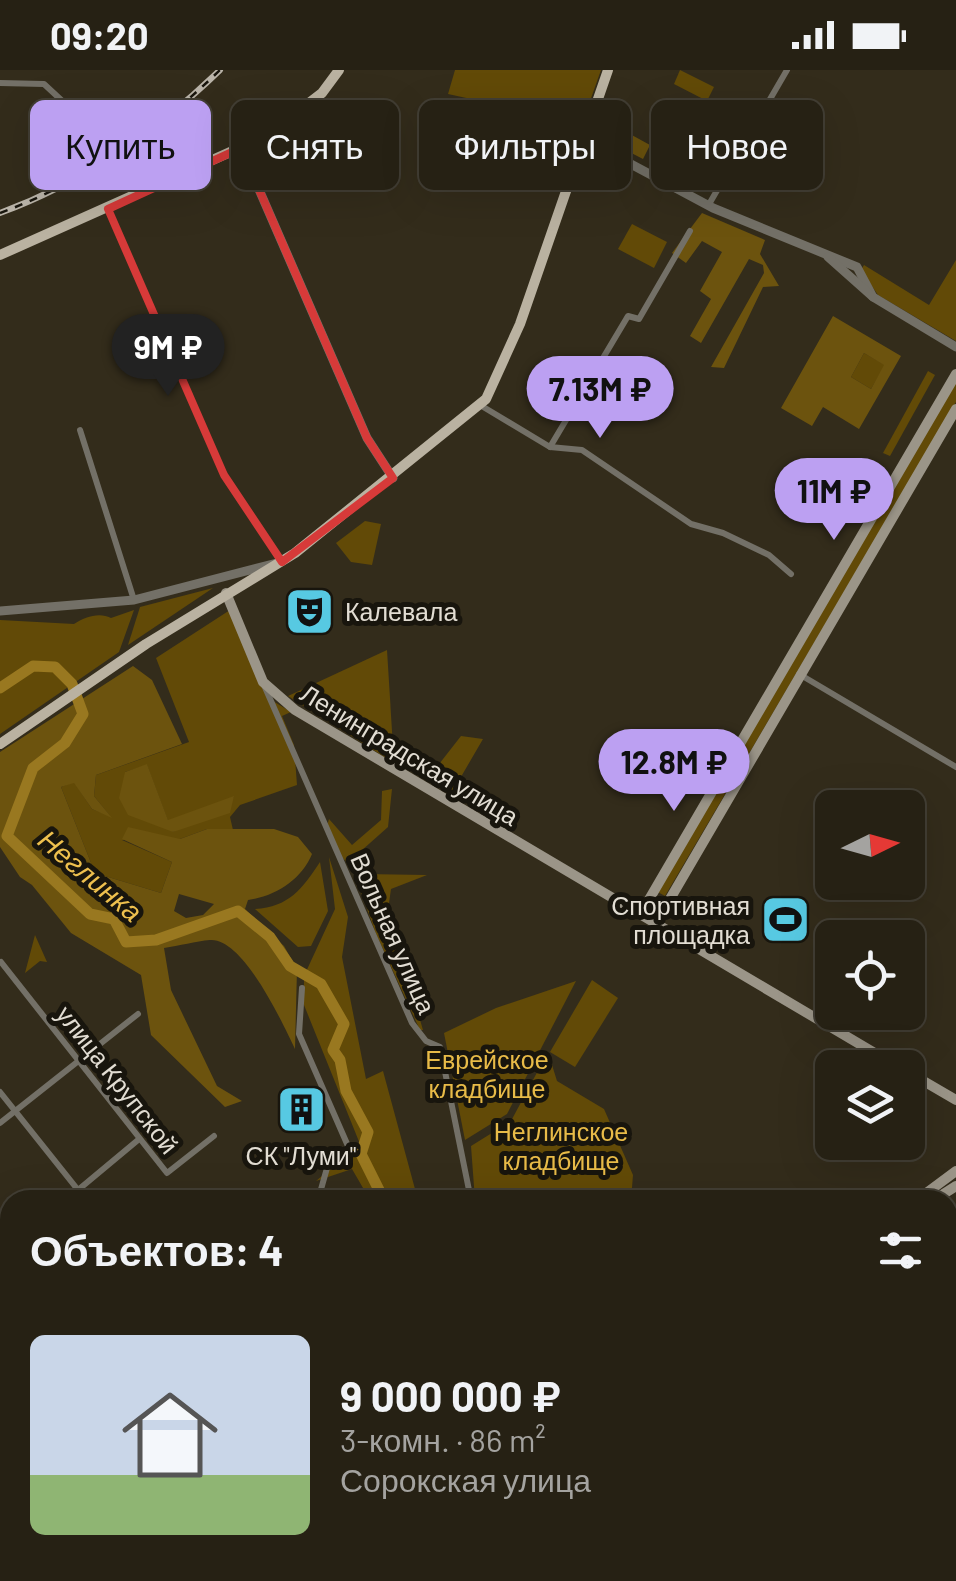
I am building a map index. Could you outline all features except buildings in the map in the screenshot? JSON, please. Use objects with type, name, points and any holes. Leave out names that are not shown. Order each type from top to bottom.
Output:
[{"type":"main road","points":[[313,100],[339,70]]},
{"type":"main road","points":[[598,100],[608,70]]},
{"type":"main road","points":[[0,255],[231,153]]},
{"type":"main road","points":[[0,744],[226,593],[282,562],[480,405],[502,372],[566,190]]},
{"type":"main road","points":[[640,915],[956,374]]},
{"type":"main road","points":[[656,923],[956,409]]},
{"type":"main road","points":[[849,557],[862,566]]},
{"type":"main road","name":"Ленинградская улица","points":[[226,593],[263,682],[295,710],[870,1050]]},
{"type":"main road","points":[[925,1082],[956,1100]]},
{"type":"main road","points":[[930,1190],[956,1171]]},
{"type":"street","points":[[708,206],[788,70]]},
{"type":"street","points":[[0,83],[44,84],[61,100]]},
{"type":"street","points":[[631,164],[708,206],[856,267],[873,297],[956,347]]},
{"type":"street","points":[[260,190],[367,438],[392,478]]},
{"type":"street","points":[[0,611],[134,600],[282,562],[222,470],[108,209]]},
{"type":"street","points":[[550,447],[628,316],[640,318],[690,232]]},
{"type":"street","points":[[480,405],[550,447],[582,450],[691,524],[723,533],[768,555],[791,574]]},
{"type":"street","points":[[80,430],[134,600]]},
{"type":"street","name":"Ленинградская улица","points":[[210,580],[220,583],[226,593]]},
{"type":"street","points":[[798,674],[956,767]]},
{"type":"street","name":"Вольная улица","points":[[263,682],[412,1023],[426,1041],[440,1047],[469,1190]]},
{"type":"street","name":"улица Крупской","points":[[1,962],[167,1173],[214,1136]]},
{"type":"street","points":[[302,988],[299,1034],[348,1146],[346,1155],[327,1168],[321,1190]]},
{"type":"street","points":[[0,1122],[138,1014]]},
{"type":"street","points":[[0,1092],[78,1190],[138,1140]]},
{"type":"highlighted area","points":[[241,148],[367,438],[393,478],[282,562],[224,475],[108,209]]},
{"type":"green space","points":[[455,70],[601,70],[590,100],[475,100],[448,94]]},
{"type":"green space","points":[[680,70],[714,87],[705,100],[674,84]]},
{"type":"green space","points":[[632,224],[667,242],[654,268],[618,249]]},
{"type":"green space","points":[[956,260],[956,341],[878,295],[861,270],[864,265],[929,305]]},
{"type":"green space","points":[[864,353],[885,365],[871,389],[851,377]]},
{"type":"green space","points":[[928,371],[935,375],[890,456],[883,453]]},
{"type":"green space","points":[[956,382],[956,402],[665,896],[656,891]]},
{"type":"green space","points":[[365,521],[381,524],[372,565],[351,562],[336,543]]},
{"type":"green space","points":[[213,588],[128,645],[140,607]]},
{"type":"green space","points":[[134,610],[119,652],[0,734],[0,620],[74,624],[92,616],[111,618]]},
{"type":"green space","points":[[230,610],[273,701],[291,712],[282,716],[294,745],[297,785],[240,805],[230,817],[233,830],[207,829],[180,839],[122,840],[172,862],[161,893],[95,873],[61,787],[74,782],[92,809],[110,816],[94,796],[96,775],[189,742],[156,658]],"holes":[[[147,765],[168,821],[234,797],[173,832],[125,772]]]},
{"type":"green space","points":[[387,650],[394,763],[288,696]]},
{"type":"green space","points":[[461,736],[483,739],[458,782],[486,798],[480,807],[434,780],[436,768]]},
{"type":"green space","points":[[392,789],[388,827],[361,851],[362,874],[427,875],[391,889],[388,910],[423,1030],[376,934],[352,867],[333,849],[326,829],[329,819],[352,845],[381,820],[382,791]]},
{"type":"green space","points":[[329,857],[348,917],[342,957],[366,1079],[383,1071],[415,1190],[364,1190],[352,1169],[316,1181],[360,1144],[304,1005],[304,976],[335,909]]},
{"type":"green space","points":[[320,862],[328,911],[311,946],[298,947],[255,909],[277,905],[294,895]]},
{"type":"green space","points":[[35,935],[47,962],[40,961],[25,973]]},
{"type":"green space","points":[[592,980],[618,998],[575,1067],[550,1052]]},
{"type":"green space","name":"Еврейское кладбище","points":[[576,981],[507,1114],[465,1140],[444,1033],[496,1008]]},
{"type":"green space","name":"Неглинское кладбище","points":[[548,1052],[557,1081],[604,1109],[633,1175],[632,1190],[474,1190],[471,1146],[511,1121]]},
{"type":"shaded area","points":[[631,135],[650,145],[643,159],[631,153]]},
{"type":"shaded area","points":[[702,213],[765,240],[760,254],[779,286],[763,287],[724,368],[711,367],[764,273],[763,265],[749,259],[701,343],[690,336],[711,299],[700,291],[722,252],[702,241],[686,263],[672,253]]},
{"type":"shaded area","points":[[833,316],[901,356],[859,429],[823,407],[812,426],[781,408]],"holes":[[[864,353],[884,365],[871,389],[851,377]]]},
{"type":"shaded area","points":[[133,666],[152,680],[182,744],[96,775],[94,796],[112,818],[92,809],[74,783],[61,787],[95,873],[161,893],[172,862],[122,839],[128,827],[180,839],[207,829],[274,829],[298,837],[312,854],[294,879],[278,891],[248,900],[245,909],[284,946],[297,969],[295,1049],[260,984],[236,952],[210,940],[164,948],[171,990],[217,1086],[242,1101],[225,1107],[151,1035],[141,975],[71,933],[32,885],[20,877],[0,847],[0,752]],"holes":[[[179,894],[214,904],[203,915],[186,918],[174,911]]]},
{"type":"shaded area","points":[[147,764],[168,820],[234,796],[230,813],[173,832],[128,815],[119,798],[125,772]]},
{"type":"waterway","name":"Неглинка","points":[[0,688],[33,666],[55,667],[72,684],[83,714],[65,743],[33,768],[7,836],[90,914],[114,919],[126,942],[156,940],[238,911],[270,937],[290,966],[321,984],[344,1024],[333,1050],[340,1060],[346,1091],[368,1132],[361,1154],[379,1190]]},
{"type":"railway","points":[[0,213],[61,186],[118,153],[220,70]]},
{"type":"place","name":"Калевала","points":[[310,611]]},
{"type":"place","name":"Спортивная площадка","points":[[785,919]]},
{"type":"place","name":"СК \"Луми\"","points":[[301,1109]]}]
